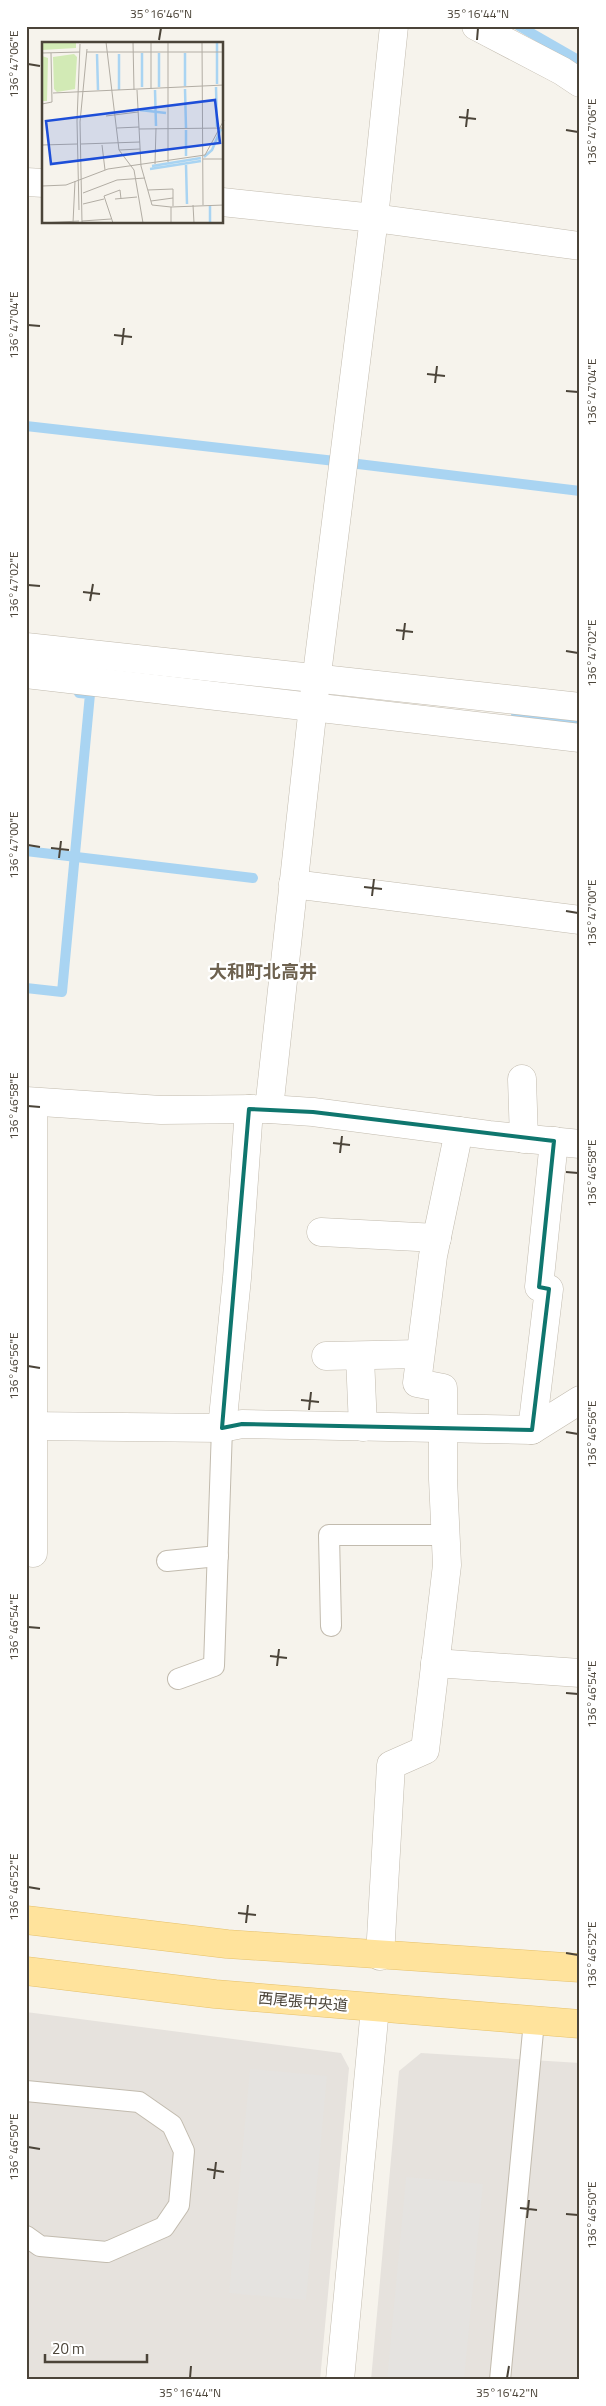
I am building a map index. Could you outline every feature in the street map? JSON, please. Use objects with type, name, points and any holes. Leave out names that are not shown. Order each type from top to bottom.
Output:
[{"type":"main road","points":[[26,1920],[227,1944],[380,1956],[580,1968]]},
{"type":"main road","name":"西尾張中央道","points":[[26,1971],[215,1994],[580,2024]]},
{"type":"street","points":[[222,1428],[237,1278],[259,1109],[293,884],[374,218],[394,26]]},
{"type":"street","points":[[476,26],[562,71],[580,83]]},
{"type":"street","points":[[26,182],[42,184]]},
{"type":"street","points":[[224,202],[374,218],[580,246]]},
{"type":"street","points":[[26,647],[580,738]]},
{"type":"street","points":[[26,674],[315,693],[580,707]]},
{"type":"street","points":[[293,884],[580,920]]},
{"type":"street","points":[[522,1079],[524,1138]]},
{"type":"street","points":[[33,1553],[29,1426],[30,1101],[161,1110],[259,1109],[371,1118],[567,1142],[539,1287],[549,1289],[532,1430]]},
{"type":"street","points":[[380,1956],[391,1765],[425,1750],[447,1565],[442,1428],[443,1388],[416,1383],[437,1238],[459,1130]]},
{"type":"street","points":[[321,1232],[437,1238]]},
{"type":"street","points":[[326,1356],[360,1357],[420,1354]]},
{"type":"street","points":[[360,1357],[363,1427]]},
{"type":"street","points":[[29,1426],[222,1428],[242,1424],[532,1430],[580,1400]]},
{"type":"street","points":[[435,1663],[580,1674]]},
{"type":"street","points":[[340,2380],[375,2008]]},
{"type":"lane","points":[[178,1679],[214,1666],[222,1428]]},
{"type":"lane","points":[[331,1626],[329,1535],[446,1535]]},
{"type":"lane","points":[[167,1562],[218,1556]]},
{"type":"lane","points":[[500,2380],[534,2021]]},
{"type":"lane","points":[[26,2091],[139,2102],[172,2125],[184,2152],[179,2205],[164,2227],[108,2252],[33,2241]]},
{"type":"highlighted area","points":[[249,1109],[313,1112],[554,1141],[539,1287],[549,1289],[532,1430],[242,1424],[222,1428]]},
{"type":"shaded area","points":[[26,2012],[341,2053],[349,2068],[320,2380],[26,2380]]},
{"type":"shaded area","points":[[421,2053],[580,2063],[580,2380],[371,2380],[399,2071]]},
{"type":"shaded area","points":[[250,2069],[327,2076],[306,2300],[229,2293]]},
{"type":"shaded area","points":[[406,2177],[483,2184],[464,2380],[387,2380]]},
{"type":"waterway","points":[[519,26],[580,61]]},
{"type":"waterway","points":[[26,426],[335,461]]},
{"type":"waterway","points":[[358,464],[580,491]]},
{"type":"waterway","points":[[26,988],[62,992],[90,694],[79,693]]},
{"type":"waterway","points":[[516,714],[580,721]]},
{"type":"waterway","points":[[26,851],[253,878]]},
{"type":"district","name":"大和町北高井","points":[[263,972]]}]
